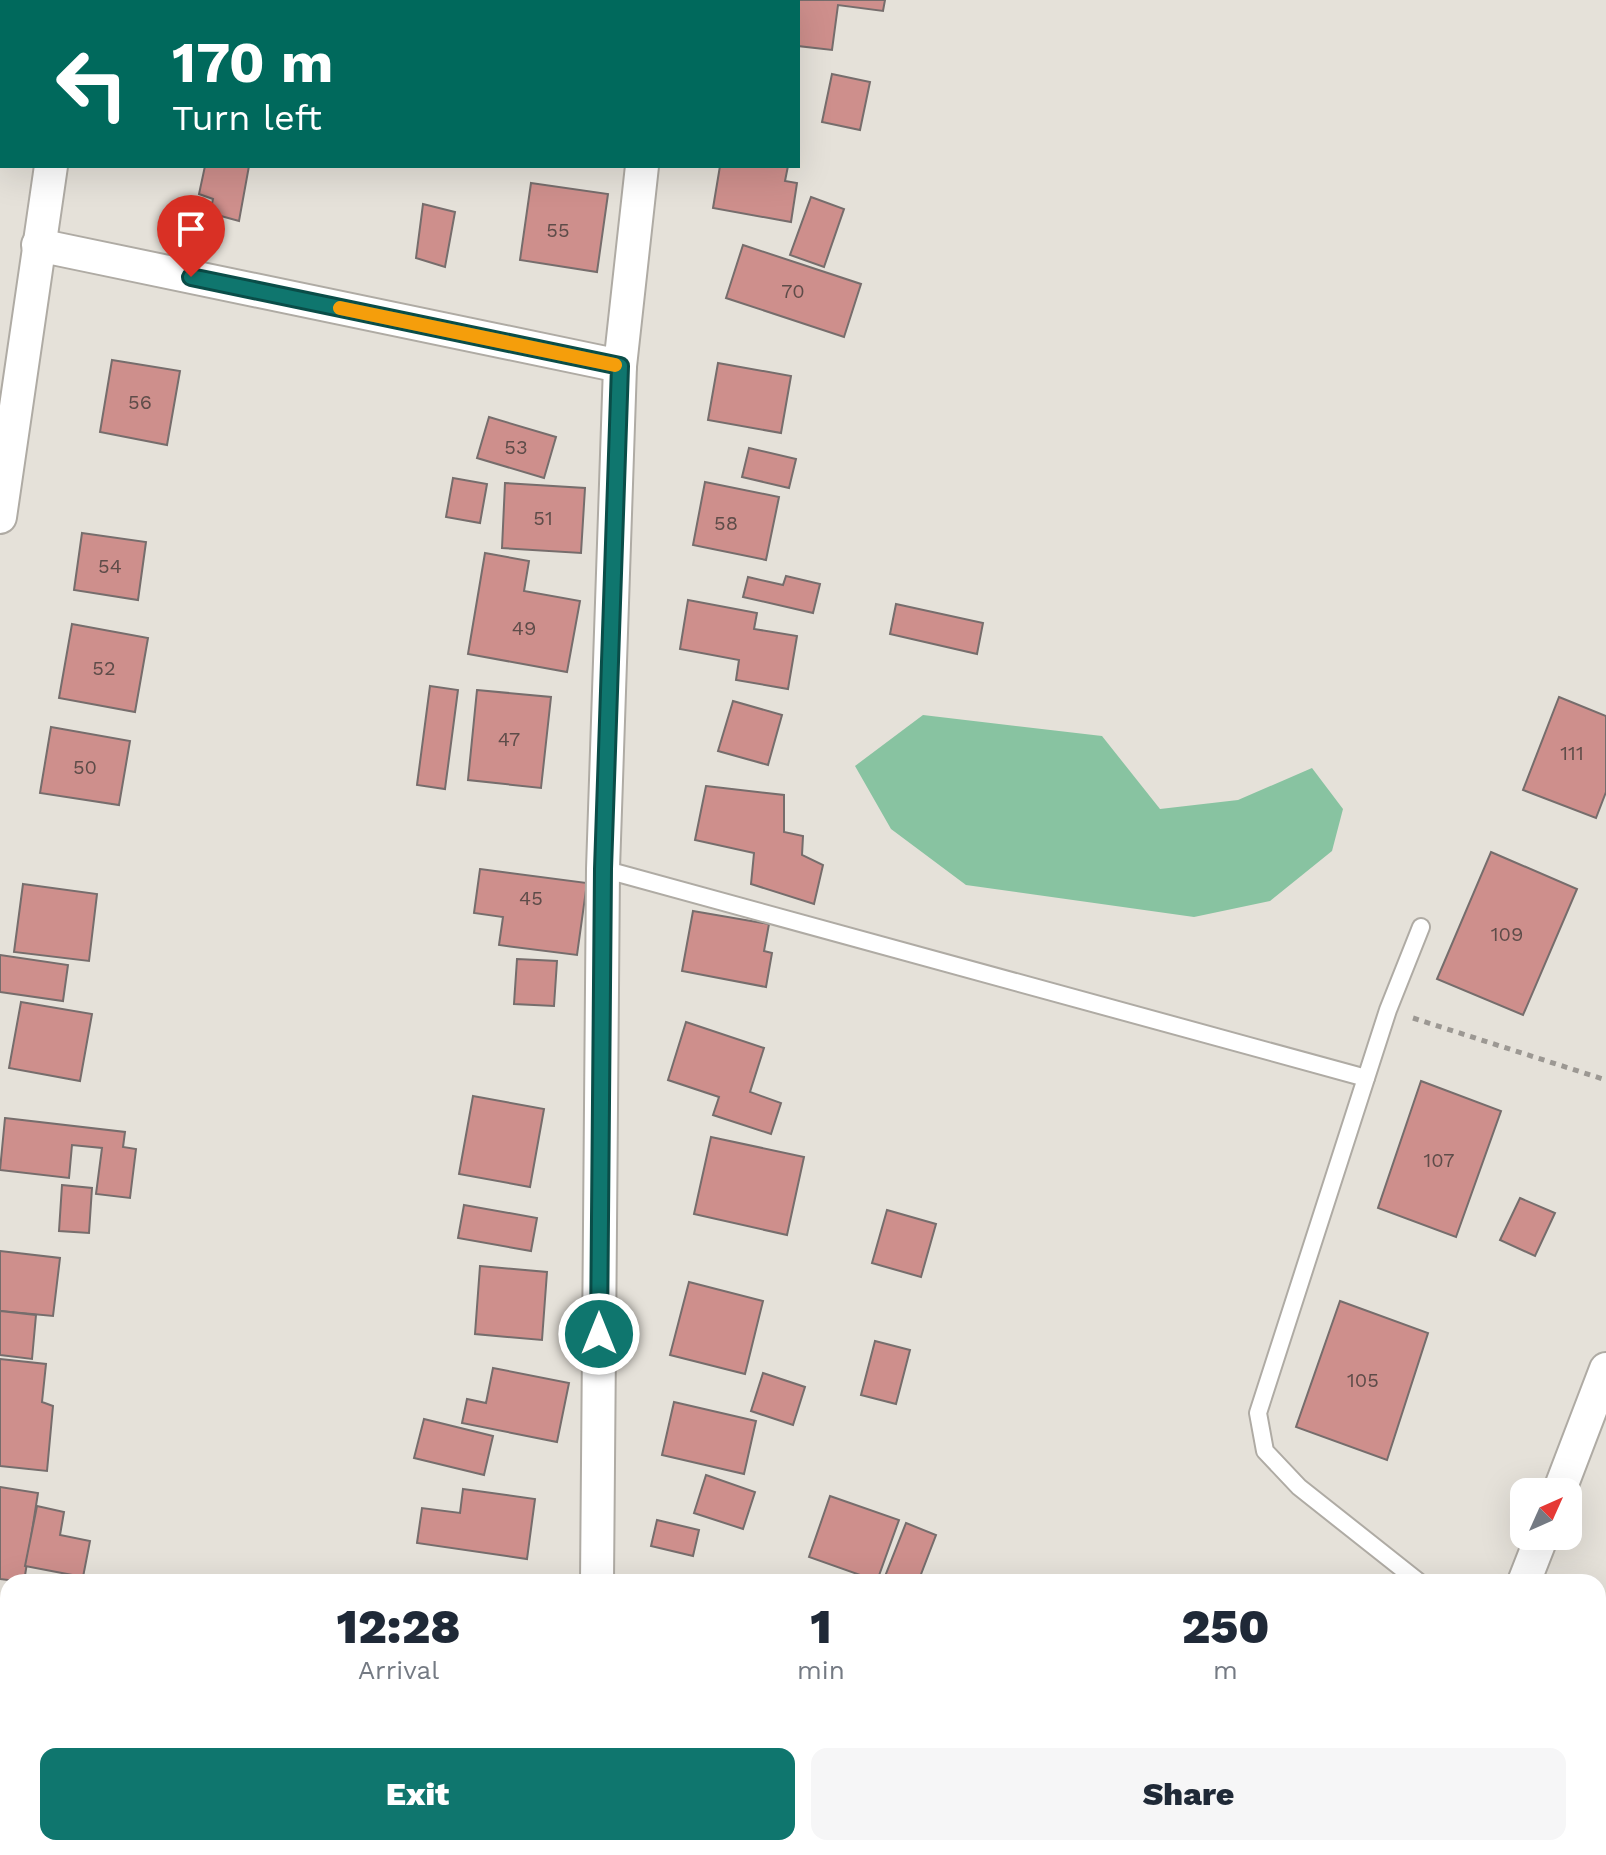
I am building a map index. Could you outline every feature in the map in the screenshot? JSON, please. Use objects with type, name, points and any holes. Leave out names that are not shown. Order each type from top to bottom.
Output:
[{"type":"street","points":[[0,517],[51,168]]},
{"type":"street","points":[[597,1574],[603,869],[620,366],[642,168]]},
{"type":"street","points":[[38,245],[620,366]]},
{"type":"street","points":[[1564,1478],[1606,1369]]},
{"type":"street","points":[[1527,1574],[1537,1550]]},
{"type":"lane","points":[[603,869],[1366,1078]]},
{"type":"lane","points":[[1409,1574],[1299,1487],[1265,1451],[1258,1413],[1388,1010],[1421,927]]},
{"type":"path","points":[[1388,1010],[1606,1080]]},
{"type":"green space","points":[[923,715],[1102,736],[1160,809],[1238,800],[1312,768],[1343,809],[1332,851],[1270,901],[1194,917],[966,885],[891,829],[855,766]]},
{"type":"building","points":[[800,0],[885,0],[883,11],[838,5],[832,50],[800,46]]},
{"type":"building","points":[[832,74],[870,82],[860,130],[822,122]]},
{"type":"building","points":[[205,168],[249,168],[239,221],[210,213],[213,199],[199,194]]},
{"type":"building","points":[[720,168],[788,168],[785,181],[797,183],[791,222],[713,208]]},
{"type":"building","points":[[531,183],[608,194],[597,272],[520,260]]},
{"type":"building","points":[[811,197],[844,209],[824,267],[790,255]]},
{"type":"building","points":[[423,204],[455,212],[445,267],[416,258]]},
{"type":"building","points":[[743,245],[861,284],[844,337],[726,298]]},
{"type":"building","points":[[112,360],[180,371],[167,445],[100,432]]},
{"type":"building","points":[[718,363],[791,376],[781,433],[708,420]]},
{"type":"building","points":[[489,417],[556,437],[544,478],[477,458]]},
{"type":"building","points":[[749,448],[796,459],[789,488],[742,477]]},
{"type":"building","points":[[453,478],[487,484],[480,523],[446,517]]},
{"type":"building","points":[[705,482],[779,497],[766,560],[693,545]]},
{"type":"building","points":[[505,483],[585,488],[581,553],[502,548]]},
{"type":"building","points":[[82,533],[146,542],[138,600],[74,590]]},
{"type":"building","points":[[485,553],[529,561],[524,591],[580,601],[567,672],[468,654]]},
{"type":"building","points":[[786,576],[820,584],[813,613],[743,597],[748,577],[783,585]]},
{"type":"building","points":[[688,600],[757,613],[754,629],[797,636],[788,689],[736,680],[739,660],[680,649]]},
{"type":"building","points":[[896,604],[983,623],[977,654],[890,634]]},
{"type":"building","points":[[72,624],[148,638],[135,712],[59,698]]},
{"type":"building","points":[[430,686],[458,690],[445,789],[417,785]]},
{"type":"building","points":[[477,690],[551,697],[541,788],[468,780]]},
{"type":"building","points":[[1559,697],[1606,716],[1606,792],[1596,818],[1523,790]]},
{"type":"building","points":[[733,701],[782,715],[768,765],[718,751]]},
{"type":"building","points":[[51,727],[130,741],[119,805],[40,793]]},
{"type":"building","points":[[706,786],[784,795],[784,832],[803,836],[802,855],[823,865],[814,904],[751,884],[754,853],[695,840]]},
{"type":"building","points":[[1491,852],[1577,889],[1523,1015],[1437,979]]},
{"type":"building","points":[[480,869],[587,883],[577,955],[499,945],[503,917],[474,913]]},
{"type":"building","points":[[23,884],[97,894],[89,961],[14,952]]},
{"type":"building","points":[[693,911],[769,924],[764,951],[772,953],[766,987],[682,971]]},
{"type":"building","points":[[0,955],[68,965],[63,1001],[0,992]]},
{"type":"building","points":[[517,959],[557,961],[554,1006],[514,1004]]},
{"type":"building","points":[[21,1002],[92,1014],[80,1081],[9,1068]]},
{"type":"building","points":[[686,1022],[764,1048],[750,1092],[781,1103],[771,1134],[713,1115],[719,1097],[668,1080]]},
{"type":"building","points":[[1421,1081],[1501,1111],[1456,1237],[1378,1208]]},
{"type":"building","points":[[473,1096],[544,1109],[530,1187],[459,1174]]},
{"type":"building","points":[[5,1118],[125,1132],[123,1147],[136,1149],[130,1198],[96,1194],[102,1148],[72,1145],[69,1178],[0,1170]]},
{"type":"building","points":[[711,1137],[804,1157],[787,1235],[694,1214]]},
{"type":"building","points":[[62,1185],[92,1188],[89,1233],[59,1231]]},
{"type":"building","points":[[1520,1198],[1555,1213],[1535,1256],[1500,1240]]},
{"type":"building","points":[[464,1205],[537,1218],[531,1251],[458,1238]]},
{"type":"building","points":[[887,1210],[936,1224],[921,1277],[872,1263]]},
{"type":"building","points":[[0,1251],[60,1258],[53,1316],[0,1311]]},
{"type":"building","points":[[480,1266],[547,1272],[542,1340],[475,1334]]},
{"type":"building","points":[[689,1282],[763,1301],[745,1374],[670,1355]]},
{"type":"building","points":[[1340,1301],[1428,1333],[1387,1460],[1296,1427]]},
{"type":"building","points":[[0,1311],[36,1315],[32,1359],[0,1355]]},
{"type":"building","points":[[875,1341],[910,1350],[896,1404],[861,1395]]},
{"type":"building","points":[[0,1359],[46,1364],[42,1402],[53,1406],[47,1471],[0,1466]]},
{"type":"building","points":[[493,1368],[569,1383],[557,1442],[462,1423],[467,1399],[486,1403]]},
{"type":"building","points":[[763,1373],[805,1387],[793,1425],[751,1411]]},
{"type":"building","points":[[674,1402],[756,1421],[744,1474],[662,1455]]},
{"type":"building","points":[[424,1419],[493,1436],[484,1475],[414,1458]]},
{"type":"building","points":[[706,1475],[755,1492],[743,1529],[694,1513]]},
{"type":"building","points":[[0,1487],[38,1493],[25,1574],[0,1574]]},
{"type":"building","points":[[463,1489],[535,1499],[527,1559],[417,1543],[422,1508],[460,1513]]},
{"type":"building","points":[[830,1496],[899,1520],[880,1574],[857,1574],[809,1557]]},
{"type":"building","points":[[37,1506],[64,1512],[60,1535],[90,1541],[84,1574],[25,1566]]},
{"type":"building","points":[[657,1520],[699,1530],[693,1556],[651,1546]]},
{"type":"building","points":[[906,1523],[936,1535],[921,1574],[886,1574]]},
{"type":"slow traffic","points":[[340,308],[615,365]]},
{"type":"route","points":[[191,277],[620,366],[603,869],[599,1334]]}]
